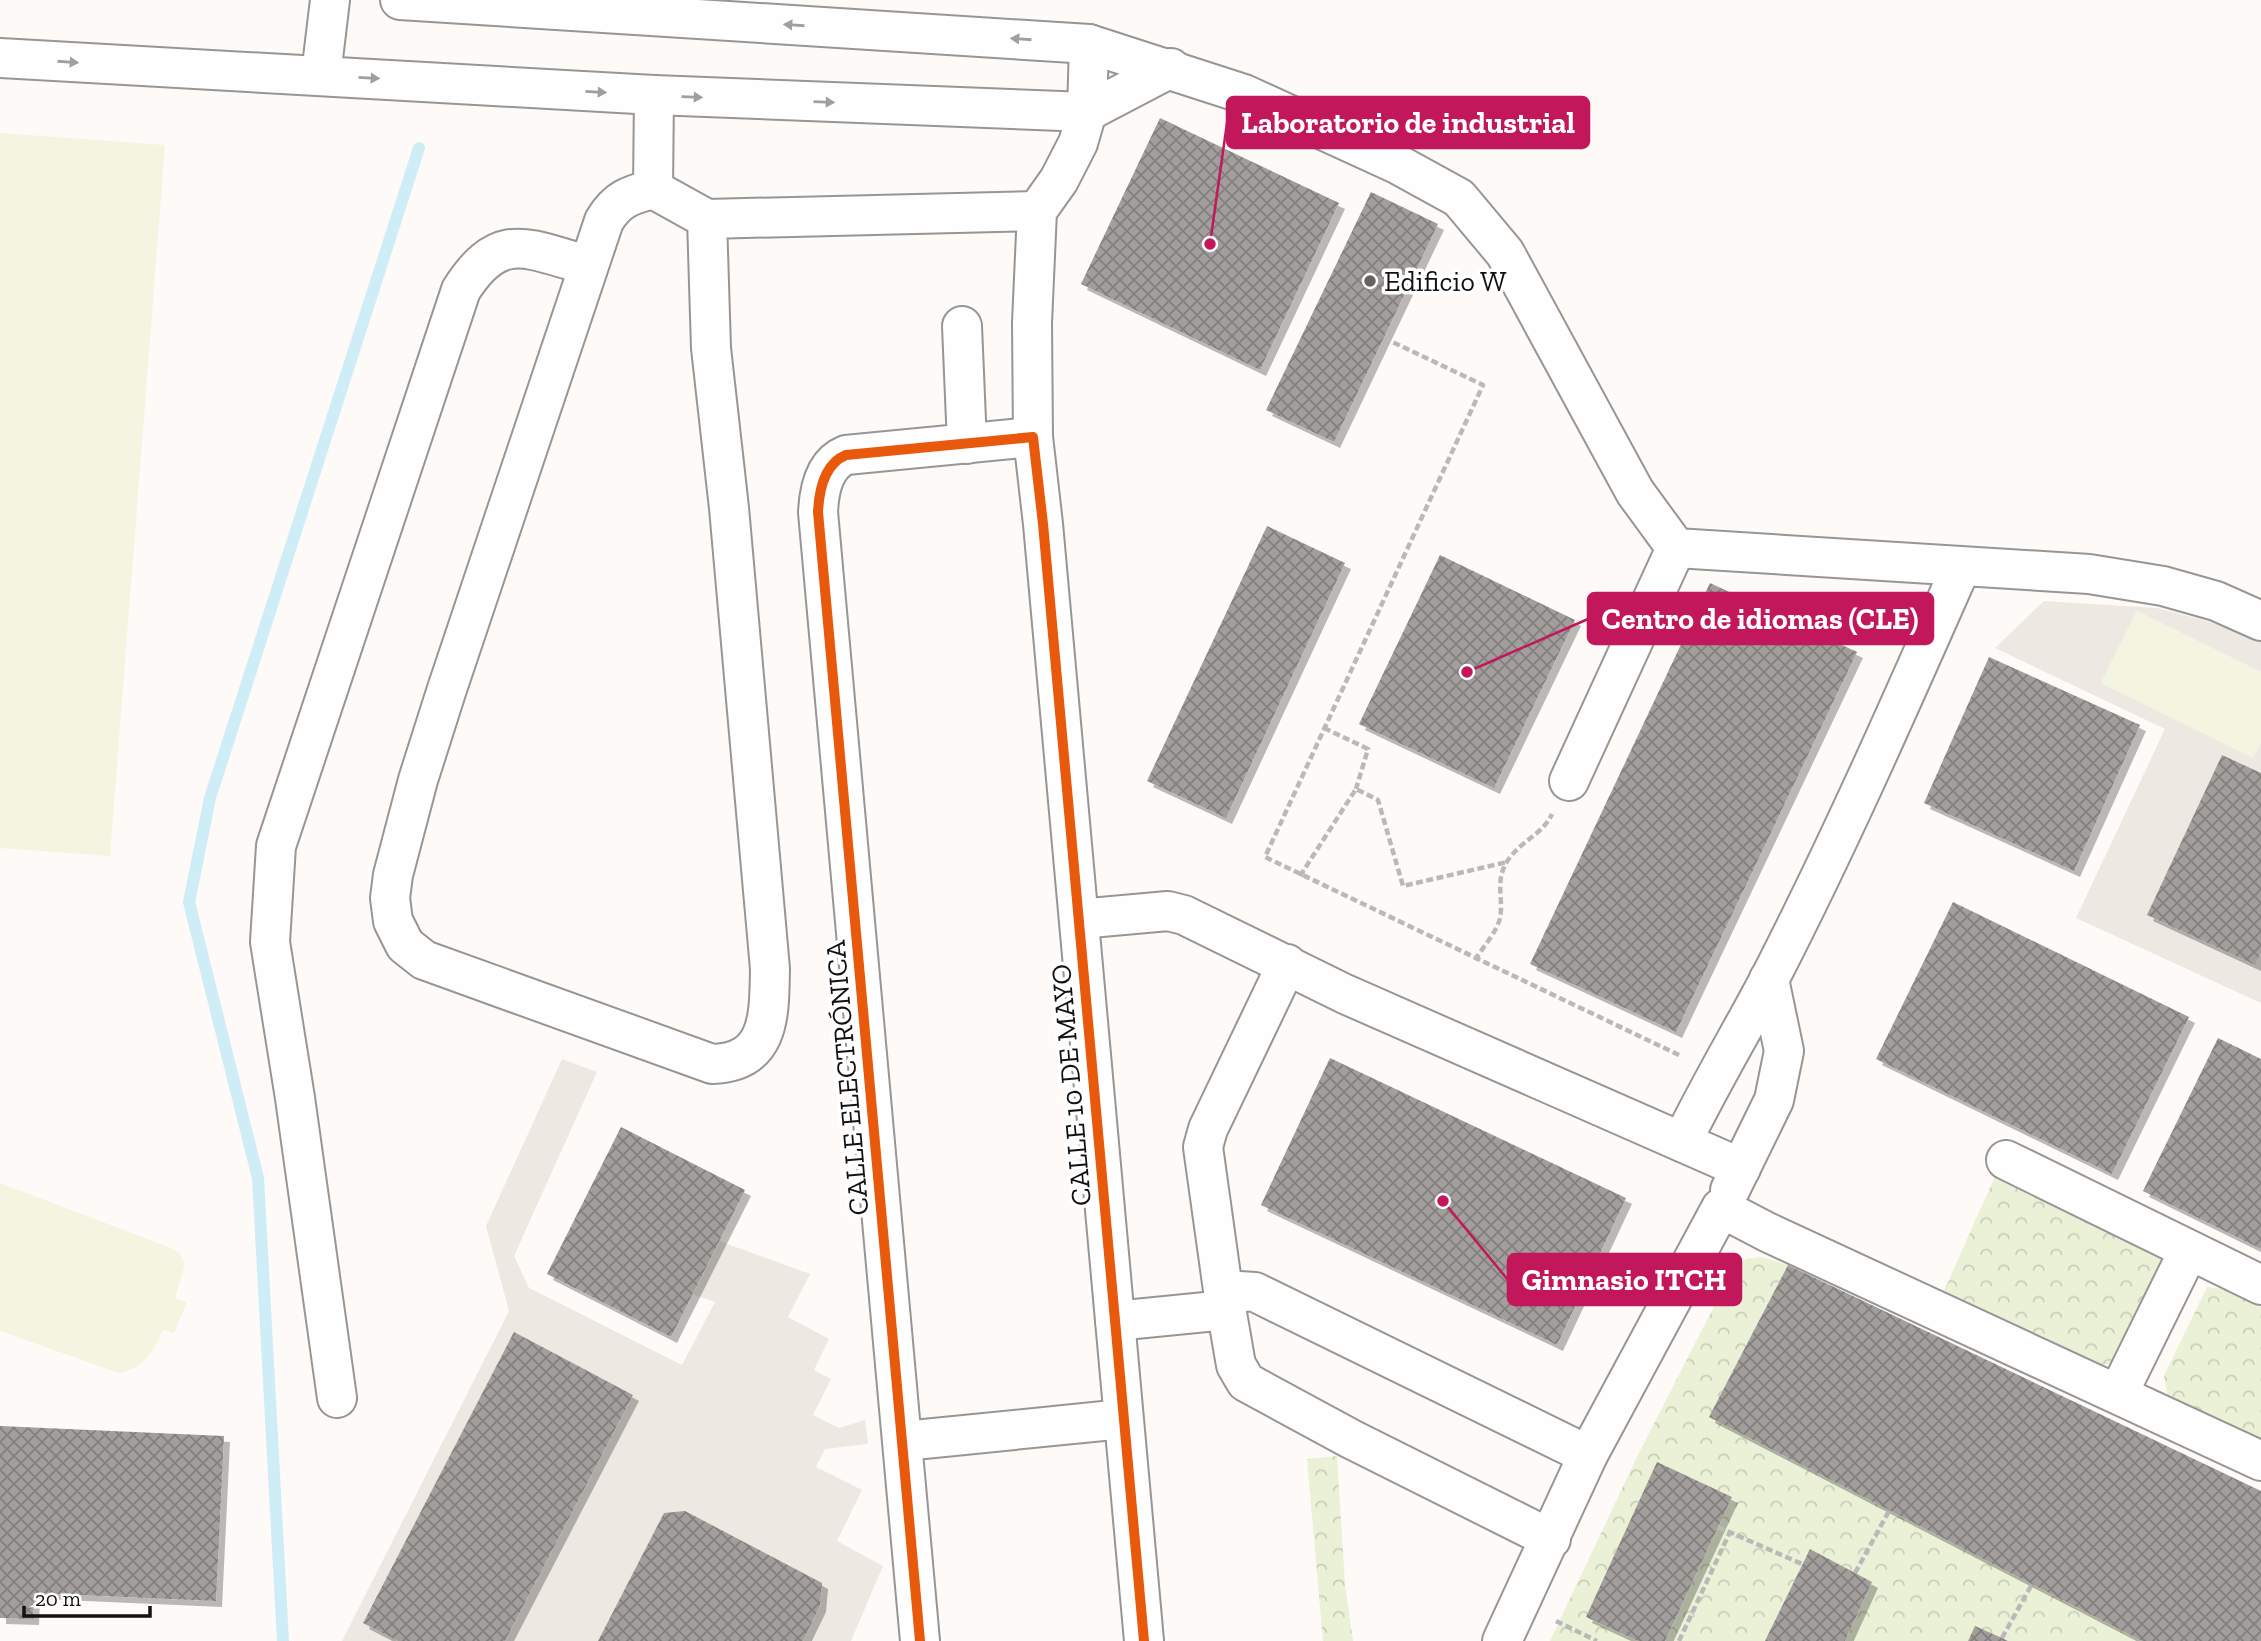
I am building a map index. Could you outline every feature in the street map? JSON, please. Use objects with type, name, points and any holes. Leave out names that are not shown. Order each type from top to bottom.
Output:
[{"type":"street","points":[[321,75],[330,0]]},
{"type":"street","points":[[400,0],[1089,44],[1171,68],[1256,99],[1399,165],[1459,198],[1505,253],[1635,492],[1676,548],[2089,574],[2163,586],[2216,601],[2261,621]]},
{"type":"street","points":[[707,219],[711,348],[729,508],[770,970],[765,1035],[750,1051],[732,1063],[712,1064],[424,960],[405,945],[393,921],[390,898],[393,875],[418,780],[587,265],[611,208],[625,196],[653,189],[707,219],[1037,211],[1071,155],[1087,112],[1089,44]]},
{"type":"street","points":[[0,58],[654,95],[1087,112],[1171,68]]},
{"type":"street","points":[[653,189],[654,95]]},
{"type":"street","name":"CALLE 10 DE MAYO","points":[[1037,211],[1032,323],[1032,438],[1043,524],[1144,1641]]},
{"type":"street","points":[[337,1398],[270,942],[276,846],[461,290],[477,265],[500,249],[531,250],[587,265]]},
{"type":"street","points":[[962,326],[967,444]]},
{"type":"street","name":"CALLE ELECTRÓNICA","points":[[920,1641],[818,512],[822,482],[841,457],[1032,438]]},
{"type":"street","points":[[1569,781],[1676,548]]},
{"type":"street","points":[[1682,1142],[1716,1072],[1769,979],[1894,719],[1961,567]]},
{"type":"street","points":[[1079,919],[1168,911],[1184,915],[1357,1000],[1741,1168]]},
{"type":"street","points":[[1287,964],[1208,1129],[1203,1147],[1224,1300],[1236,1365],[1246,1382],[1255,1388],[1551,1539]]},
{"type":"street","points":[[1502,1641],[1588,1455],[1721,1208],[1774,1100],[1784,1051],[1769,979]]},
{"type":"street","points":[[2006,1160],[2261,1285]]},
{"type":"street","points":[[1721,1208],[1767,1232],[2261,1461]]},
{"type":"street","points":[[2118,1394],[2189,1250]]},
{"type":"street","points":[[1115,1321],[1255,1292],[1588,1455]]},
{"type":"street","points":[[904,1441],[1123,1419]]},
{"type":"path","points":[[1384,338],[1483,384],[1265,857],[1475,960],[1716,1072]]},
{"type":"path","points":[[1300,876],[1356,789],[1368,749],[1324,728]]},
{"type":"path","points":[[1475,960],[1500,918],[1498,888],[1507,862],[1528,837],[1544,830],[1569,781]]},
{"type":"path","points":[[1356,789],[1378,800],[1403,886],[1507,862]]},
{"type":"path","points":[[1855,1573],[1889,1511]]},
{"type":"path","points":[[1718,1527],[1802,1564]]},
{"type":"path","points":[[1679,1641],[1730,1532]]},
{"type":"path","points":[[2003,1639],[2032,1584]]},
{"type":"green space","points":[[0,133],[165,145],[110,856],[0,848]]},
{"type":"green space","points":[[2137,611],[2261,672],[2261,742],[2253,759],[2101,683]]},
{"type":"green space","points":[[1997,1172],[2168,1257],[2125,1366],[2101,1364],[1944,1291]]},
{"type":"green space","points":[[0,1183],[171,1248],[180,1254],[185,1264],[175,1298],[187,1302],[174,1333],[163,1330],[142,1363],[119,1373],[0,1331]]},
{"type":"green space","points":[[1762,1257],[1788,1265],[1710,1417],[2142,1641],[2008,1641],[1975,1627],[1968,1641],[1845,1641],[1872,1582],[1810,1549],[1765,1641],[1550,1641],[1636,1459],[1731,1273],[1746,1259]]},
{"type":"green space","points":[[2207,1287],[2225,1289],[2261,1307],[2261,1441],[2168,1398],[2164,1376]]},
{"type":"green space","points":[[1337,1456],[1345,1585],[1353,1641],[1323,1641],[1307,1459]]},
{"type":"shaded area","points":[[2044,601],[2157,608],[2204,620],[2261,642],[2261,672],[2137,611],[2101,683],[2253,758],[2261,742],[2261,773],[2147,915],[2255,965],[2261,953],[2261,1003],[2076,918],[2165,729],[1995,648]]},
{"type":"shaded area","points":[[562,1059],[597,1072],[514,1256],[529,1288],[682,1365],[715,1302],[692,1294],[719,1241],[810,1274],[788,1317],[829,1339],[814,1370],[831,1379],[813,1415],[839,1428],[865,1420],[868,1444],[825,1449],[816,1467],[862,1490],[837,1541],[883,1566],[851,1641],[803,1641],[820,1606],[822,1583],[664,1514],[598,1641],[505,1641],[633,1395],[514,1333],[363,1622],[398,1641],[342,1641],[509,1311],[486,1226]]},
{"type":"building","points":[[1160,118],[1339,203],[1260,370],[1081,284]]},
{"type":"building","name":"Edificio W","points":[[1371,192],[1438,224],[1334,442],[1266,410]]},
{"type":"building","points":[[1267,526],[1345,563],[1226,818],[1147,781]]},
{"type":"building","points":[[1440,555],[1575,620],[1494,788],[1359,724]]},
{"type":"building","points":[[1710,583],[1857,652],[1676,1032],[1530,964]]},
{"type":"building","points":[[1989,657],[2140,725],[2074,871],[1924,803]]},
{"type":"building","points":[[2222,755],[2261,773],[2261,953],[2255,965],[2147,915]]},
{"type":"building","points":[[1953,902],[2189,1017],[2112,1174],[1876,1059]]},
{"type":"building","points":[[2218,1038],[2261,1059],[2261,1249],[2143,1191]]},
{"type":"building","points":[[1330,1058],[1626,1198],[1557,1345],[1261,1205]]},
{"type":"building","points":[[621,1127],[745,1190],[671,1337],[547,1274]]},
{"type":"building","points":[[1788,1265],[2261,1491],[2261,1641],[2142,1641],[1709,1417]]},
{"type":"building","points":[[514,1332],[633,1395],[505,1641],[398,1641],[363,1623]]},
{"type":"building","points":[[0,1426],[224,1436],[216,1601],[34,1593],[33,1619],[0,1618]]},
{"type":"building","points":[[1657,1462],[1732,1497],[1665,1641],[1638,1641],[1586,1617]]},
{"type":"building","points":[[685,1511],[822,1583],[820,1606],[803,1641],[598,1641],[664,1513]]},
{"type":"building","points":[[1810,1549],[1872,1582],[1845,1641],[1765,1641]]},
{"type":"building","points":[[1975,1626],[2002,1638],[2008,1641],[1968,1641]]},
{"type":"waterway","points":[[283,1641],[258,1178],[189,902],[210,798],[419,148]]},
{"type":"cycle path","points":[[920,1641],[818,512],[824,479],[832,465],[846,455],[1033,437],[1144,1641]]},
{"type":"place","name":"Laboratorio de industrial","points":[[1210,244]]},
{"type":"place","name":"Edificio W","points":[[1370,281]]},
{"type":"place","name":"Centro de idiomas (CLE)","points":[[1467,672]]},
{"type":"place","name":"Gimnasio ITCH","points":[[1443,1201]]}]
